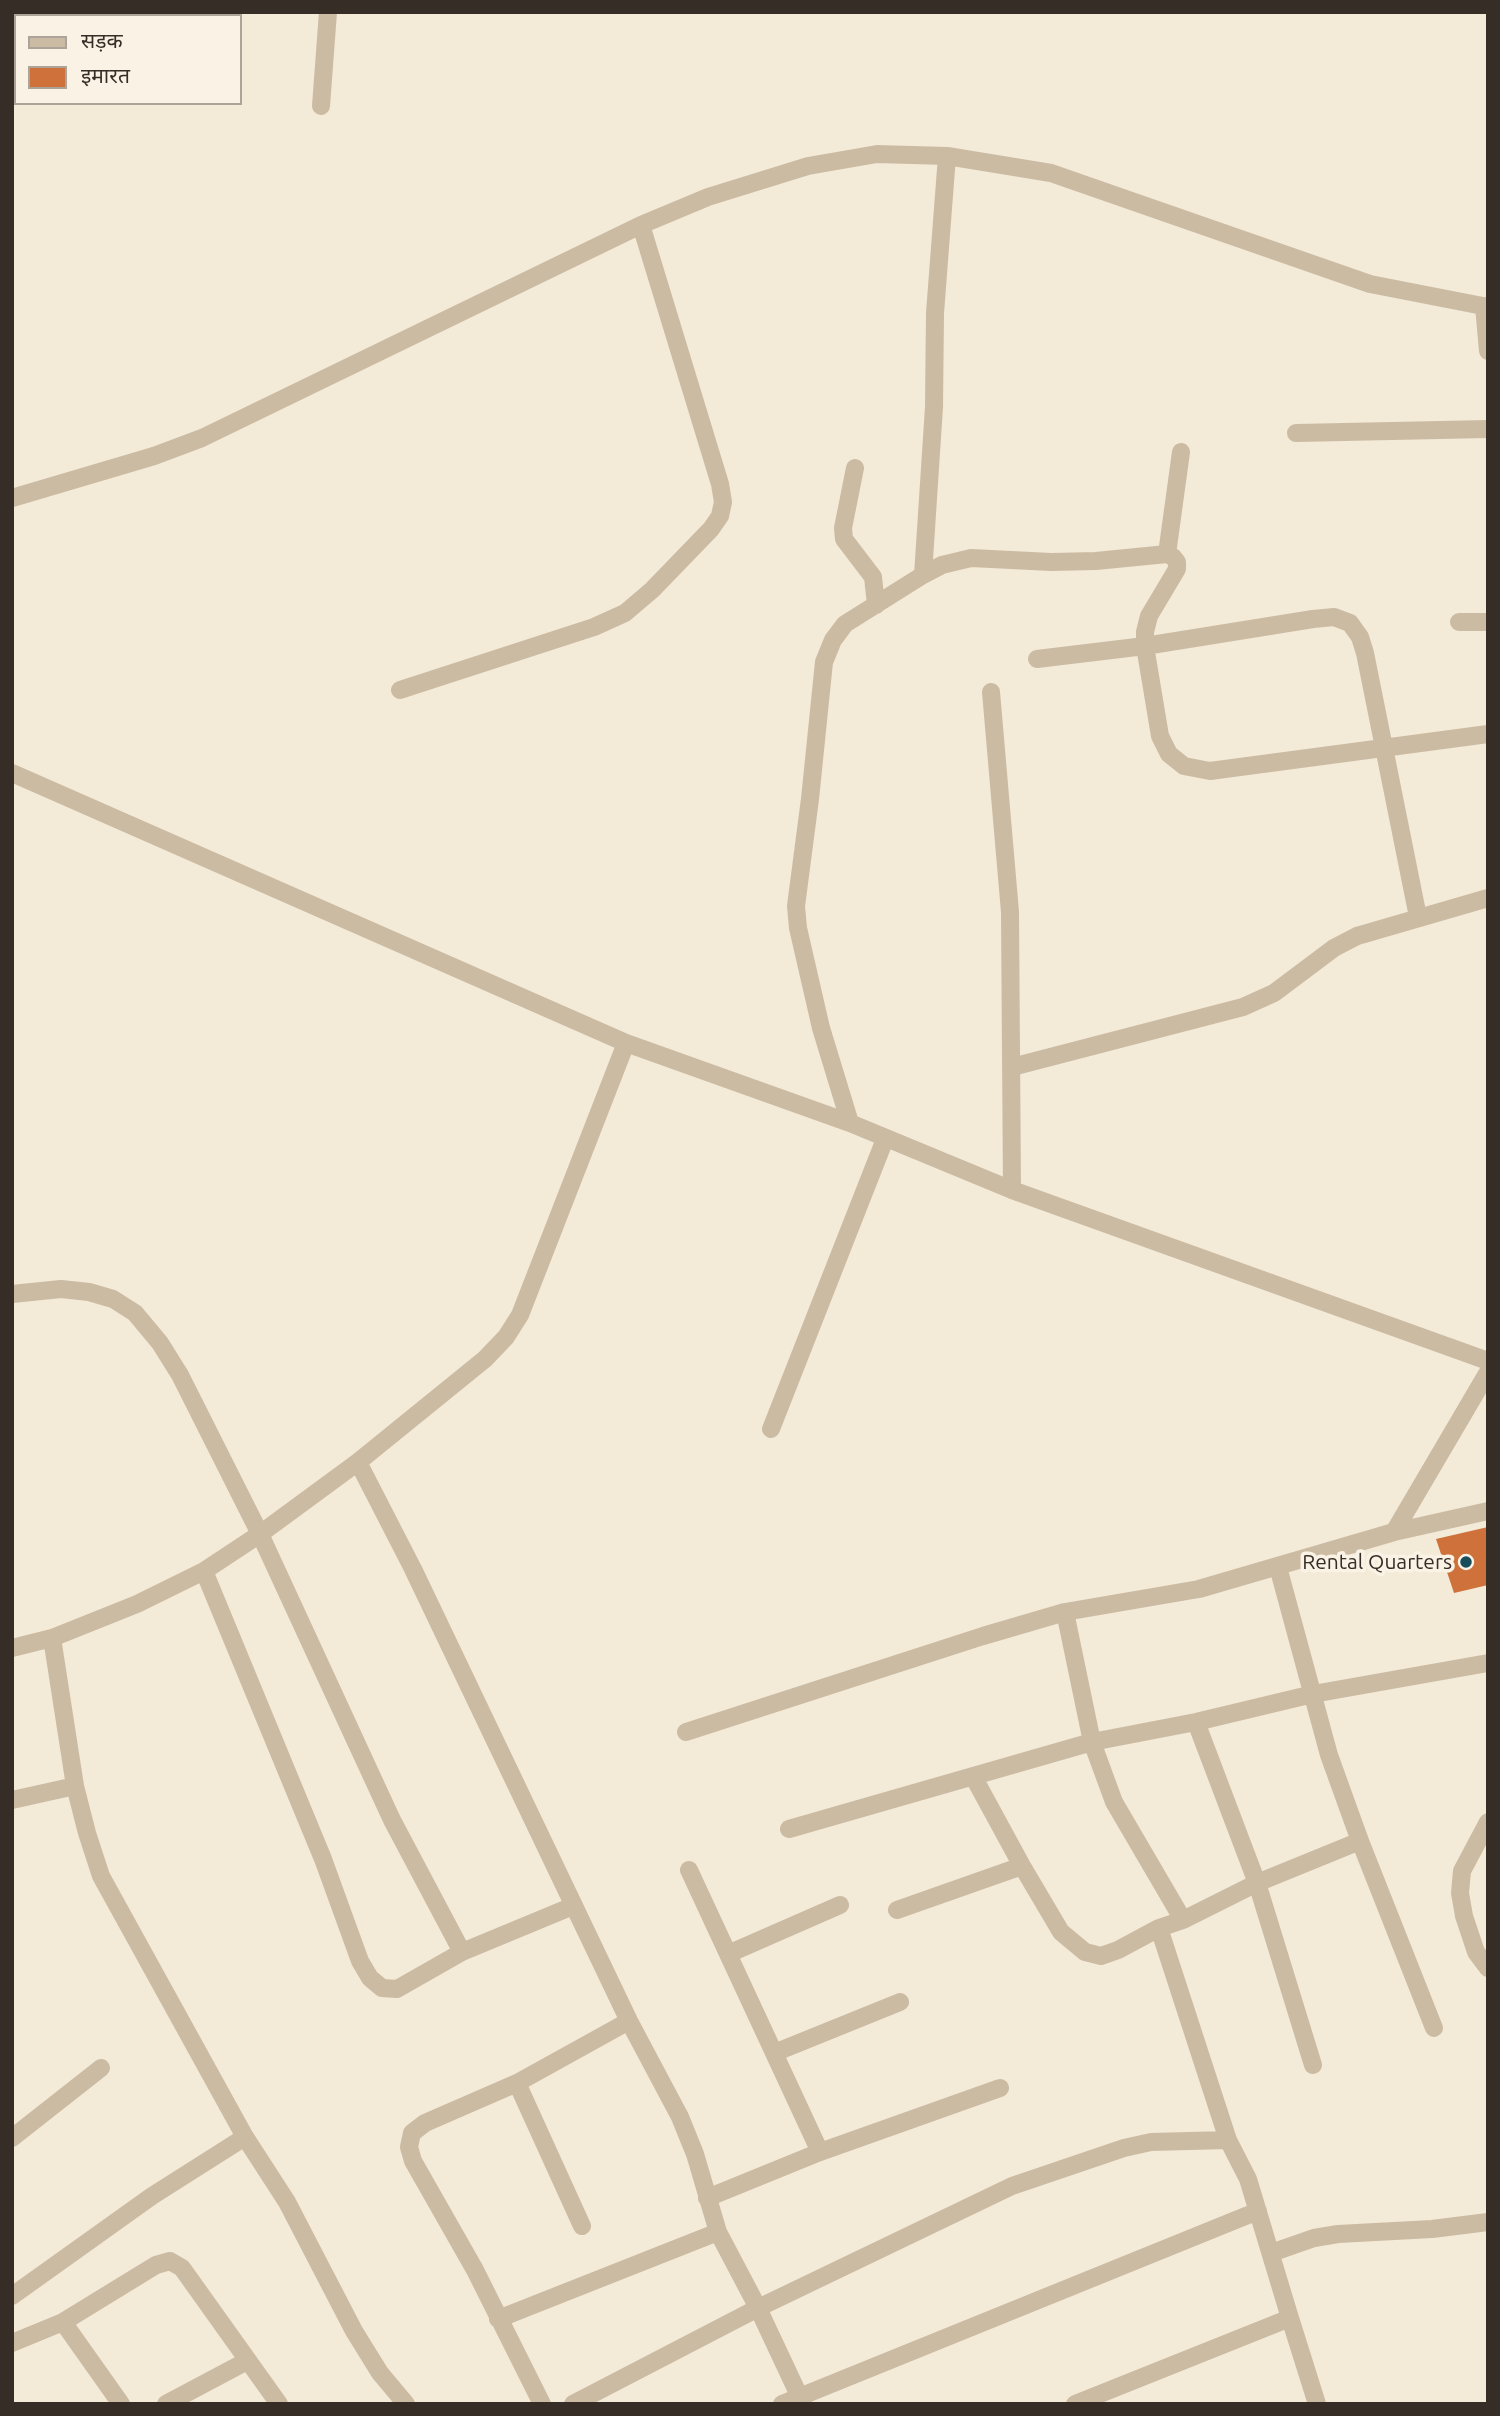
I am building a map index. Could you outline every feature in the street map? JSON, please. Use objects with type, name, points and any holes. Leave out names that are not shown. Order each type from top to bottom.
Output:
[{"type":"street","points":[[321,106],[328,12]]},
{"type":"street","points":[[12,498],[153,456],[202,438],[641,225],[708,197],[808,166],[877,154],[947,156],[1051,173],[1370,284],[1486,307],[1488,351]]},
{"type":"street","points":[[923,575],[934,407],[935,313],[947,156]]},
{"type":"street","points":[[400,690],[594,627],[625,613],[652,590],[711,529],[720,516],[723,502],[720,484],[641,225]]},
{"type":"street","points":[[1296,433],[1488,429]]},
{"type":"street","points":[[1167,554],[1181,452]]},
{"type":"street","points":[[855,468],[843,528],[844,538],[873,577],[876,605]]},
{"type":"street","points":[[850,1123],[821,1028],[798,928],[796,906],[824,662],[832,640],[845,625],[923,575],[942,565],[971,558],[1063,562],[1167,554],[1177,562],[1177,569],[1149,616],[1144,646],[1160,736],[1169,754],[1184,766],[1210,771],[1488,734]]},
{"type":"street","points":[[1037,659],[1144,646],[1313,619],[1334,617],[1350,623],[1360,637],[1365,653],[1418,916]]},
{"type":"street","points":[[1459,622],[1488,622]]},
{"type":"street","points":[[991,692],[1010,912],[1012,1190]]},
{"type":"street","points":[[12,773],[626,1043],[850,1123],[1012,1190],[1488,1361]]},
{"type":"street","points":[[1012,1067],[1243,1007],[1275,993],[1334,948],[1357,936],[1418,916],[1488,898]]},
{"type":"street","points":[[12,1648],[52,1638],[137,1604],[204,1571],[364,1458],[485,1359],[506,1337],[520,1315],[626,1043]]},
{"type":"street","points":[[771,1429],[886,1139]]},
{"type":"street","points":[[12,1294],[61,1289],[89,1292],[113,1299],[135,1313],[160,1343],[180,1375],[260,1534],[392,1820],[462,1952]]},
{"type":"street","points":[[1394,1532],[1488,1372]]},
{"type":"street","points":[[364,1458],[412,1569],[573,1906],[689,2135],[718,2232],[758,2308],[801,2400]]},
{"type":"street","points":[[686,1732],[1065,1612],[1199,1589],[1394,1532],[1488,1511]]},
{"type":"street","points":[[1278,1567],[1329,1755],[1434,2028]]},
{"type":"street","points":[[204,1571],[369,1978],[382,1988],[397,1989],[462,1952],[573,1906]]},
{"type":"street","points":[[1065,1612],[1092,1742],[1114,1802],[1183,1920]]},
{"type":"street","points":[[52,1638],[75,1786],[101,1876],[245,2137],[287,2202],[354,2331],[380,2373],[406,2404]]},
{"type":"street","points":[[789,1829],[1092,1742],[1196,1722],[1312,1694],[1488,1663]]},
{"type":"street","points":[[1196,1722],[1257,1883],[1313,2065]]},
{"type":"street","points":[[973,1776],[1061,1932],[1085,1952],[1101,1956],[1159,1928],[1183,1920],[1257,1883],[1360,1841]]},
{"type":"street","points":[[12,1800],[75,1786]]},
{"type":"street","points":[[1488,1822],[1462,1871],[1460,1893],[1464,1916],[1476,1952],[1488,1968]]},
{"type":"street","points":[[897,1910],[1022,1866]]},
{"type":"street","points":[[689,1870],[820,2152]]},
{"type":"street","points":[[728,1954],[841,1905]]},
{"type":"street","points":[[1159,1928],[1228,2140],[1248,2179],[1317,2404]]},
{"type":"street","points":[[774,2053],[900,2002]]},
{"type":"street","points":[[542,2404],[475,2270],[413,2161],[409,2147],[412,2133],[425,2123],[517,2083],[629,2021]]},
{"type":"street","points":[[12,2138],[101,2068]]},
{"type":"street","points":[[517,2083],[582,2226]]},
{"type":"street","points":[[707,2198],[820,2152],[999,2088]]},
{"type":"street","points":[[12,2296],[152,2196],[245,2137]]},
{"type":"street","points":[[573,2404],[758,2308],[1012,2186],[1124,2148],[1151,2142],[1228,2140]]},
{"type":"street","points":[[782,2404],[801,2400],[1258,2211]]},
{"type":"street","points":[[1271,2253],[1314,2238],[1338,2234],[1432,2229],[1488,2222]]},
{"type":"street","points":[[498,2319],[718,2232]]},
{"type":"street","points":[[14,2339],[63,2322],[156,2265],[170,2261],[182,2268],[279,2404]]},
{"type":"street","points":[[1075,2404],[1290,2319]]},
{"type":"street","points":[[63,2322],[121,2404]]},
{"type":"street","points":[[166,2404],[247,2361]]},
{"type":"building","name":"Rental Quarters","points":[[1488,1527],[1488,1585],[1454,1593],[1436,1539]]},
{"type":"place","name":"Rental Quarters","points":[[1466,1562]]}]
